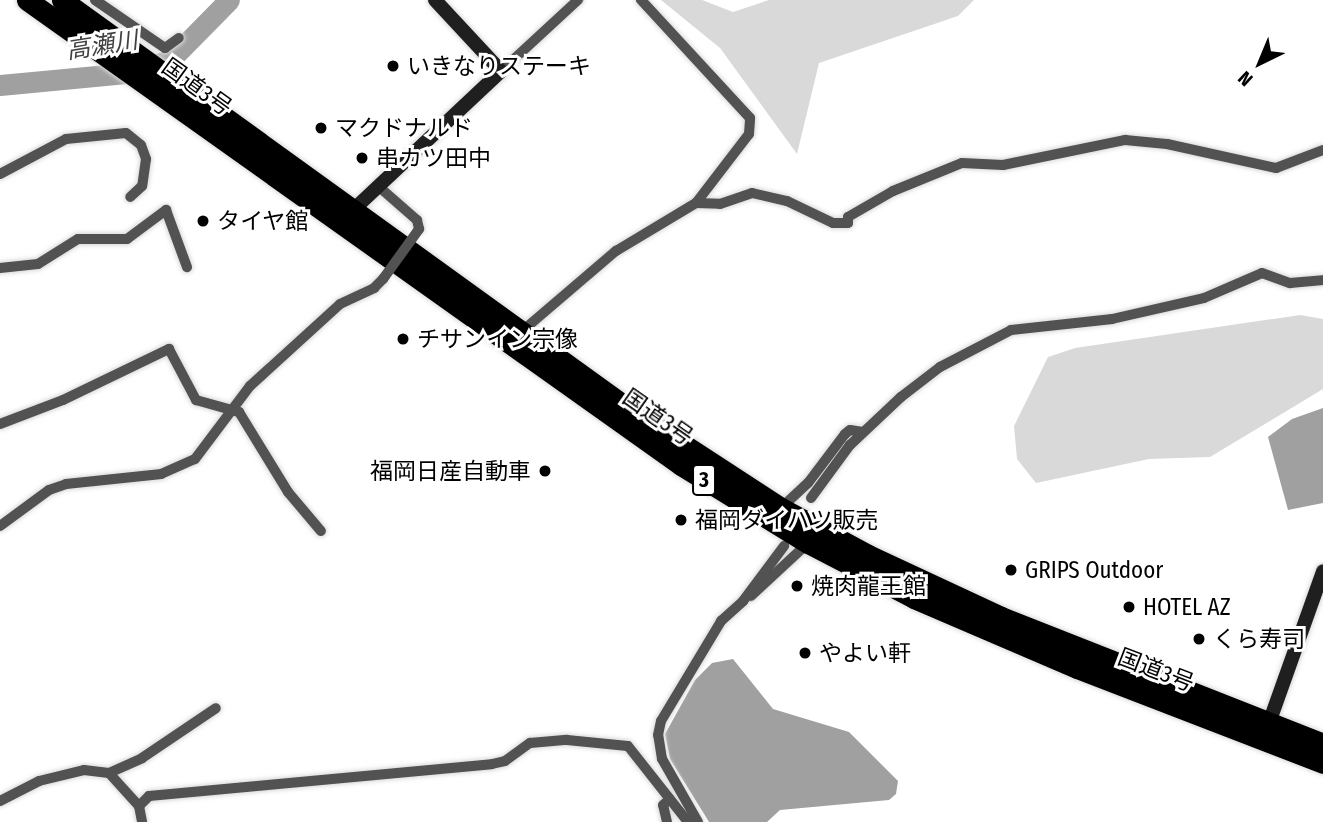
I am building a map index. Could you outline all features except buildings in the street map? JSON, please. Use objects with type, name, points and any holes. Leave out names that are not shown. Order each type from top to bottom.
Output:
[{"type":"highway","name":"国道3号","points":[[27,0],[114,61],[157,80],[352,211],[521,331],[781,508],[868,555],[1001,617],[1323,744]]},
{"type":"highway","name":"国道3号","points":[[62,0],[134,53],[157,80],[681,465],[808,543],[914,598],[1323,763]]},
{"type":"street","points":[[95,0],[165,48],[179,38]]},
{"type":"street","points":[[435,0],[501,71]]},
{"type":"street","points":[[352,211],[578,0]]},
{"type":"street","points":[[521,331],[616,251],[696,203],[749,134],[750,118],[641,0]]},
{"type":"street","points":[[0,174],[66,139],[125,133],[141,145],[146,159],[142,186],[130,197]]},
{"type":"street","points":[[696,203],[720,204],[752,192],[787,201],[834,223],[848,223],[848,217],[893,191],[962,163],[1003,164],[1125,140],[1167,144],[1276,169],[1323,150]]},
{"type":"street","points":[[0,526],[49,490],[66,484],[161,474],[195,459],[232,407],[340,304],[374,288],[419,229],[417,220],[379,186]]},
{"type":"street","points":[[0,268],[38,264],[78,239],[127,239],[166,210],[187,267]]},
{"type":"street","points":[[811,498],[863,432],[940,367],[1011,330],[1112,319],[1204,298],[1262,272],[1290,283],[1323,280]]},
{"type":"street","points":[[0,424],[53,405],[169,349],[195,400],[232,407],[288,492],[321,531]]},
{"type":"street","points":[[781,508],[808,483],[845,434],[850,430],[863,432]]},
{"type":"street","points":[[698,822],[662,759],[658,735],[661,721],[721,621],[778,575],[808,543]]},
{"type":"street","points":[[743,601],[784,546]]},
{"type":"street","points":[[1269,723],[1323,571]]},
{"type":"street","points":[[0,801],[39,781],[83,770],[109,773],[142,758],[216,708]]},
{"type":"street","points":[[139,806],[149,796],[492,764],[505,761],[530,743],[567,740],[628,746],[688,822]]},
{"type":"street","points":[[109,773],[139,806],[142,822]]},
{"type":"street","points":[[667,822],[663,805],[670,799]]},
{"type":"shaded area","points":[[661,0],[702,0],[733,12],[769,0],[974,0],[958,16],[819,63],[797,154],[720,48]]},
{"type":"shaded area","points":[[1300,315],[1323,319],[1323,389],[1210,457],[1149,459],[1036,483],[1017,459],[1014,426],[1048,357],[1075,348]]},
{"type":"shaded area","points":[[1323,408],[1323,503],[1288,510],[1268,437],[1292,419]]},
{"type":"shaded area","points":[[733,659],[773,709],[849,732],[898,781],[896,794],[889,800],[780,810],[767,822],[709,822],[670,759],[665,734],[695,680],[712,663]]},
{"type":"waterway","name":"高瀬川","points":[[0,85],[128,73],[170,60],[229,0]]},
{"type":"place","name":"いきなりステーキ","points":[[393,66]]},
{"type":"place","name":"マクドナルド","points":[[321,128]]},
{"type":"place","name":"串カツ田中","points":[[362,158]]},
{"type":"place","name":"タイヤ館","points":[[203,221]]},
{"type":"place","name":"チサンイン宗像","points":[[403,339]]},
{"type":"place","name":"福岡日産自動車","points":[[545,471]]},
{"type":"place","name":"福岡ダイハツ販売","points":[[681,520]]},
{"type":"place","name":"GRIPS Outdoor","points":[[1011,570]]},
{"type":"place","name":"焼肉龍王館","points":[[797,586]]},
{"type":"place","name":"HOTEL AZ","points":[[1129,607]]},
{"type":"place","name":"くら寿司","points":[[1199,639]]},
{"type":"place","name":"やよい軒","points":[[805,653]]}]
